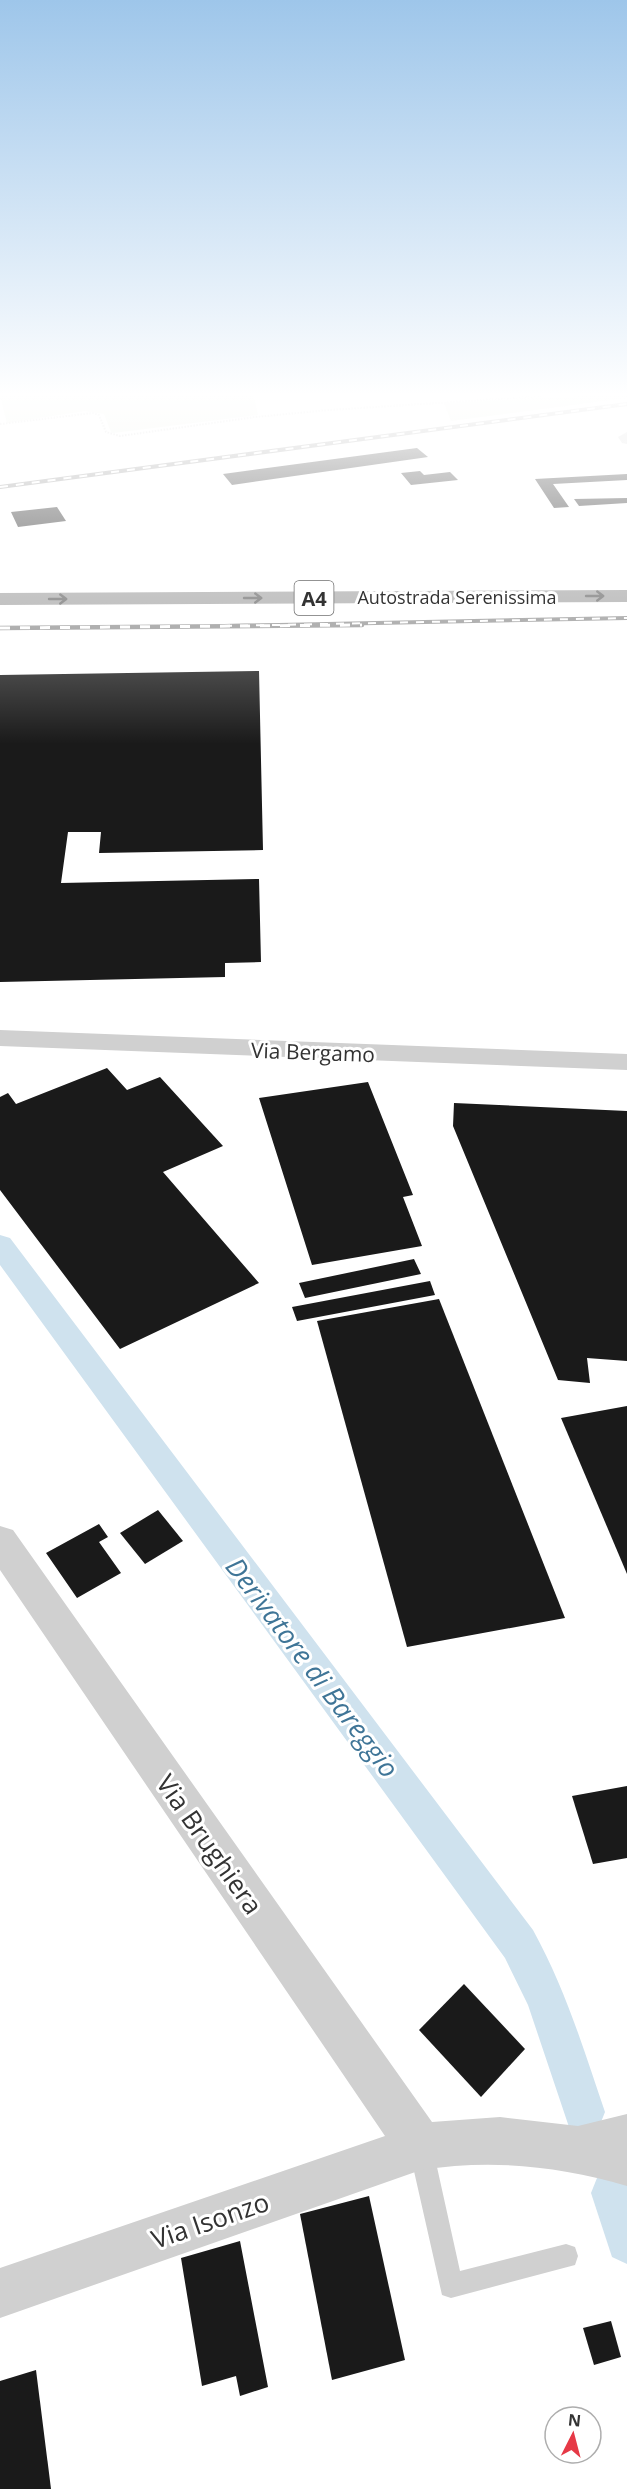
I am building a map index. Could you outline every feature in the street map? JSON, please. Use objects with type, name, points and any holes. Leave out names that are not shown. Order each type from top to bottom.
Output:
[{"type":"highway","name":"Autostrada Serenissima","points":[[0,581],[627,580]]},
{"type":"highway","name":"Autostrada Serenissima","points":[[0,599],[627,596]]},
{"type":"street","name":"Via Bergamo","points":[[0,1038],[247,1050],[627,1062]]},
{"type":"street","name":"Via Brughiera","points":[[0,1541],[421,2146]]},
{"type":"street","points":[[581,2148],[627,2137]]},
{"type":"street","name":"Via Isonzo","points":[[0,2293],[421,2146],[455,2140],[501,2140],[581,2148]]},
{"type":"street","points":[[581,2148],[627,2162]]},
{"type":"lane","points":[[421,2146],[451,2286],[566,2256]]},
{"type":"building","points":[[11,512],[60,512],[66,521],[18,527]]},
{"type":"building","points":[[259,671],[263,850],[99,853],[101,832],[68,832],[61,883],[259,879],[261,962],[225,963],[225,977],[0,982],[0,675]]},
{"type":"building","points":[[107,1068],[127,1090],[160,1077],[223,1146],[163,1172],[259,1283],[120,1349],[0,1190],[0,1097],[8,1093],[16,1104]]},
{"type":"building","points":[[368,1082],[413,1195],[403,1197],[422,1246],[312,1265],[259,1098]]},
{"type":"building","points":[[454,1103],[627,1111],[627,1361],[587,1358],[590,1383],[558,1380],[453,1126]]},
{"type":"building","points":[[414,1259],[421,1274],[305,1298],[299,1283]]},
{"type":"building","points":[[430,1281],[435,1295],[297,1321],[292,1307]]},
{"type":"building","points":[[439,1299],[565,1618],[407,1647],[317,1321]]},
{"type":"building","points":[[627,1406],[627,1574],[561,1418]]},
{"type":"building","points":[[158,1510],[183,1541],[145,1564],[120,1533]]},
{"type":"building","points":[[99,1524],[108,1537],[99,1542],[121,1573],[77,1598],[46,1553]]},
{"type":"building","points":[[627,1786],[627,1858],[593,1864],[572,1796]]},
{"type":"building","points":[[464,1984],[525,2049],[481,2097],[419,2030]]},
{"type":"building","points":[[369,2196],[405,2360],[332,2380],[300,2214]]},
{"type":"building","points":[[240,2241],[268,2387],[240,2396],[236,2376],[202,2386],[181,2258]]},
{"type":"building","points":[[611,2321],[621,2357],[594,2365],[583,2328]]},
{"type":"building","points":[[36,2370],[51,2489],[0,2489],[0,2381]]},
{"type":"waterway","name":"Derivatore di Bareggio","points":[[0,1245],[519,1944],[540,1984],[584,2112]]},
{"type":"waterway","name":"Derivatore di Bareggio","points":[[612,2193],[627,2242]]},
{"type":"railway","points":[[224,626],[627,618]]},
{"type":"railway","points":[[0,628],[362,625]]}]
